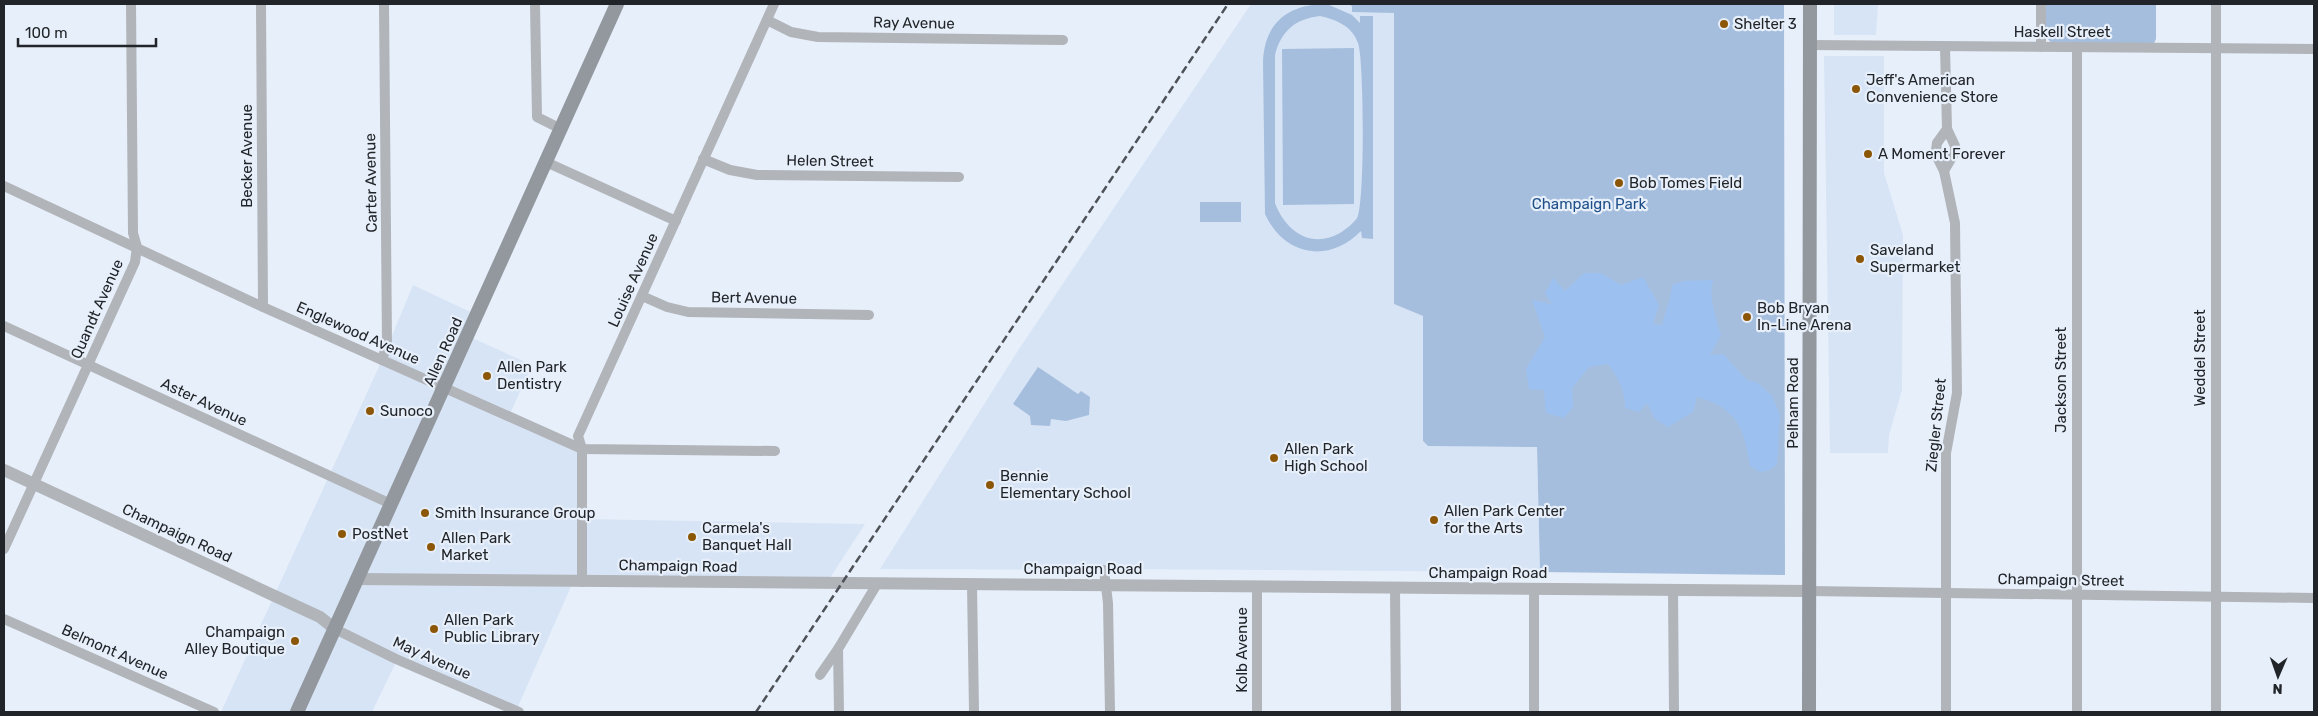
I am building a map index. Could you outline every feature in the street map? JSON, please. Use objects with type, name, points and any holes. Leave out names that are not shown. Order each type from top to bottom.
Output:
[{"type":"main road","name":"Allen Road","points":[[296,712],[358,580],[617,4]]},
{"type":"main road","name":"Pelham Road","points":[[1810,4],[1808,591],[1810,712]]},
{"type":"street","name":"Quandt Avenue","points":[[4,549],[135,262],[137,248],[133,233],[131,4]]},
{"type":"street","name":"Becker Avenue","points":[[261,4],[263,307]]},
{"type":"street","name":"Carter Avenue","points":[[382,360],[388,344],[384,4]]},
{"type":"street","points":[[534,4],[537,117],[561,129]]},
{"type":"street","name":"Louise Avenue","points":[[582,582],[582,449],[578,436],[774,4]]},
{"type":"street","points":[[2041,4],[2041,47]]},
{"type":"street","name":"Weddel Street","points":[[2216,4],[2216,712]]},
{"type":"street","name":"Ray Avenue","points":[[767,20],[791,32],[818,37],[1063,40]]},
{"type":"street","name":"Haskell Street","points":[[1810,45],[2314,50]]},
{"type":"street","name":"Ziegler Street","points":[[1944,171],[1955,152],[1955,146],[1947,129],[1945,47]]},
{"type":"street","name":"Jackson Street","points":[[2077,47],[2077,712]]},
{"type":"street","name":"Ziegler Street","points":[[1946,712],[1946,453],[1957,393],[1955,223],[1944,171],[1937,157],[1936,150],[1937,143],[1947,129]]},
{"type":"street","name":"Helen Street","points":[[704,159],[724,168],[757,175],[960,177]]},
{"type":"street","points":[[546,162],[676,221]]},
{"type":"street","name":"Englewood Avenue","points":[[4,186],[263,307],[582,449],[774,452]]},
{"type":"street","name":"Bert Avenue","points":[[642,296],[667,307],[688,312],[869,315]]},
{"type":"street","name":"Aster Avenue","points":[[4,326],[391,504]]},
{"type":"street","name":"Champaign Road","points":[[4,470],[320,617],[335,629]]},
{"type":"street","points":[[1104,570],[1110,712]]},
{"type":"street","name":"Champaign Road","points":[[358,580],[1808,591]]},
{"type":"street","points":[[820,675],[878,584]]},
{"type":"street","points":[[972,585],[974,712]]},
{"type":"street","name":"Kolb Avenue","points":[[1256,587],[1257,712]]},
{"type":"street","points":[[1395,588],[1396,712]]},
{"type":"street","points":[[1534,590],[1534,712]]},
{"type":"street","points":[[1673,590],[1674,712]]},
{"type":"street","name":"Champaign Street","points":[[1808,591],[2314,598]]},
{"type":"street","name":"Belmont Avenue","points":[[4,619],[214,712]]},
{"type":"street","name":"May Avenue","points":[[335,629],[396,660],[519,712]]},
{"type":"street","points":[[838,649],[839,712]]},
{"type":"shaded area","points":[[1251,4],[1348,4],[1352,6],[1352,12],[1394,12],[1394,304],[1423,316],[1423,441],[1428,446],[1537,447],[1540,572],[1115,569],[1111,567],[1111,570],[880,569],[1019,349]]},
{"type":"shaded area","points":[[1834,4],[1878,4],[1876,35],[1834,35]]},
{"type":"shaded area","points":[[1824,56],[1884,56],[1884,173],[1903,235],[1902,390],[1889,435],[1888,453],[1830,453]]},
{"type":"shaded area","points":[[1584,273],[1601,273],[1621,285],[1643,277],[1659,305],[1653,324],[1662,325],[1672,285],[1684,281],[1713,280],[1712,300],[1721,335],[1710,355],[1723,354],[1747,380],[1758,383],[1772,396],[1780,415],[1777,464],[1770,470],[1760,472],[1750,466],[1745,441],[1736,421],[1721,407],[1711,402],[1697,397],[1693,412],[1668,427],[1655,419],[1647,403],[1639,412],[1625,408],[1621,385],[1608,364],[1589,367],[1572,388],[1573,407],[1564,418],[1546,413],[1544,390],[1529,389],[1526,369],[1545,337],[1532,300],[1552,304],[1545,293],[1553,278],[1565,291]]},
{"type":"shaded area","points":[[413,285],[477,315],[468,336],[532,365],[509,416],[582,449],[582,519],[865,524],[826,584],[573,582],[516,711],[397,660],[372,712],[221,712],[382,360]]},
{"type":"green space","points":[[1327,4],[1352,15],[1360,23],[1360,16],[1373,16],[1373,239],[1362,238],[1361,231],[1335,248],[1322,251],[1308,251],[1295,247],[1273,228],[1265,214],[1263,61],[1265,47],[1274,25],[1282,18],[1291,11]],"holes":[[[1320,16],[1348,28],[1358,43],[1362,75],[1363,132],[1360,207],[1357,218],[1340,233],[1319,239],[1301,235],[1293,229],[1286,222],[1275,203],[1275,55],[1281,39],[1296,23]]]},
{"type":"green space","name":"Champaign Park","points":[[1348,4],[1784,4],[1785,575],[1540,572],[1537,447],[1428,446],[1423,441],[1423,316],[1394,304],[1394,13],[1352,12],[1352,6]]},
{"type":"green space","points":[[2045,4],[2156,4],[2156,39],[2154,43],[2052,43],[2045,30]]},
{"type":"green space","points":[[1354,48],[1354,204],[1283,205],[1282,49]]},
{"type":"green space","points":[[1200,202],[1241,202],[1241,222],[1200,222]]},
{"type":"green space","points":[[1038,367],[1078,394],[1081,391],[1090,397],[1089,415],[1066,421],[1051,419],[1050,426],[1031,425],[1030,416],[1013,404]]},
{"type":"railway","points":[[756,712],[1228,4]]},
{"type":"place","name":"Shelter 3","points":[[1724,24]]},
{"type":"place","name":"Jeff's American Convenience Store","points":[[1856,89]]},
{"type":"place","name":"A Moment Forever","points":[[1868,154]]},
{"type":"place","name":"Bob Tomes Field","points":[[1619,183]]},
{"type":"place","name":"Saveland Supermarket","points":[[1860,259]]},
{"type":"place","name":"Bob Bryan In-Line Arena","points":[[1747,317]]},
{"type":"place","name":"Allen Park Dentistry","points":[[487,376]]},
{"type":"place","name":"Sunoco","points":[[370,411]]},
{"type":"place","name":"Allen Park High School","points":[[1274,458]]},
{"type":"place","name":"Bennie Elementary School","points":[[990,485]]},
{"type":"place","name":"Smith Insurance Group","points":[[425,513]]},
{"type":"place","name":"Allen Park Center for the Arts","points":[[1434,520]]},
{"type":"place","name":"PostNet","points":[[342,534]]},
{"type":"place","name":"Carmela's Banquet Hall","points":[[692,537]]},
{"type":"place","name":"Allen Park Market","points":[[431,547]]},
{"type":"place","name":"Allen Park Public Library","points":[[434,629]]},
{"type":"place","name":"Champaign Alley Boutique","points":[[295,641]]}]
